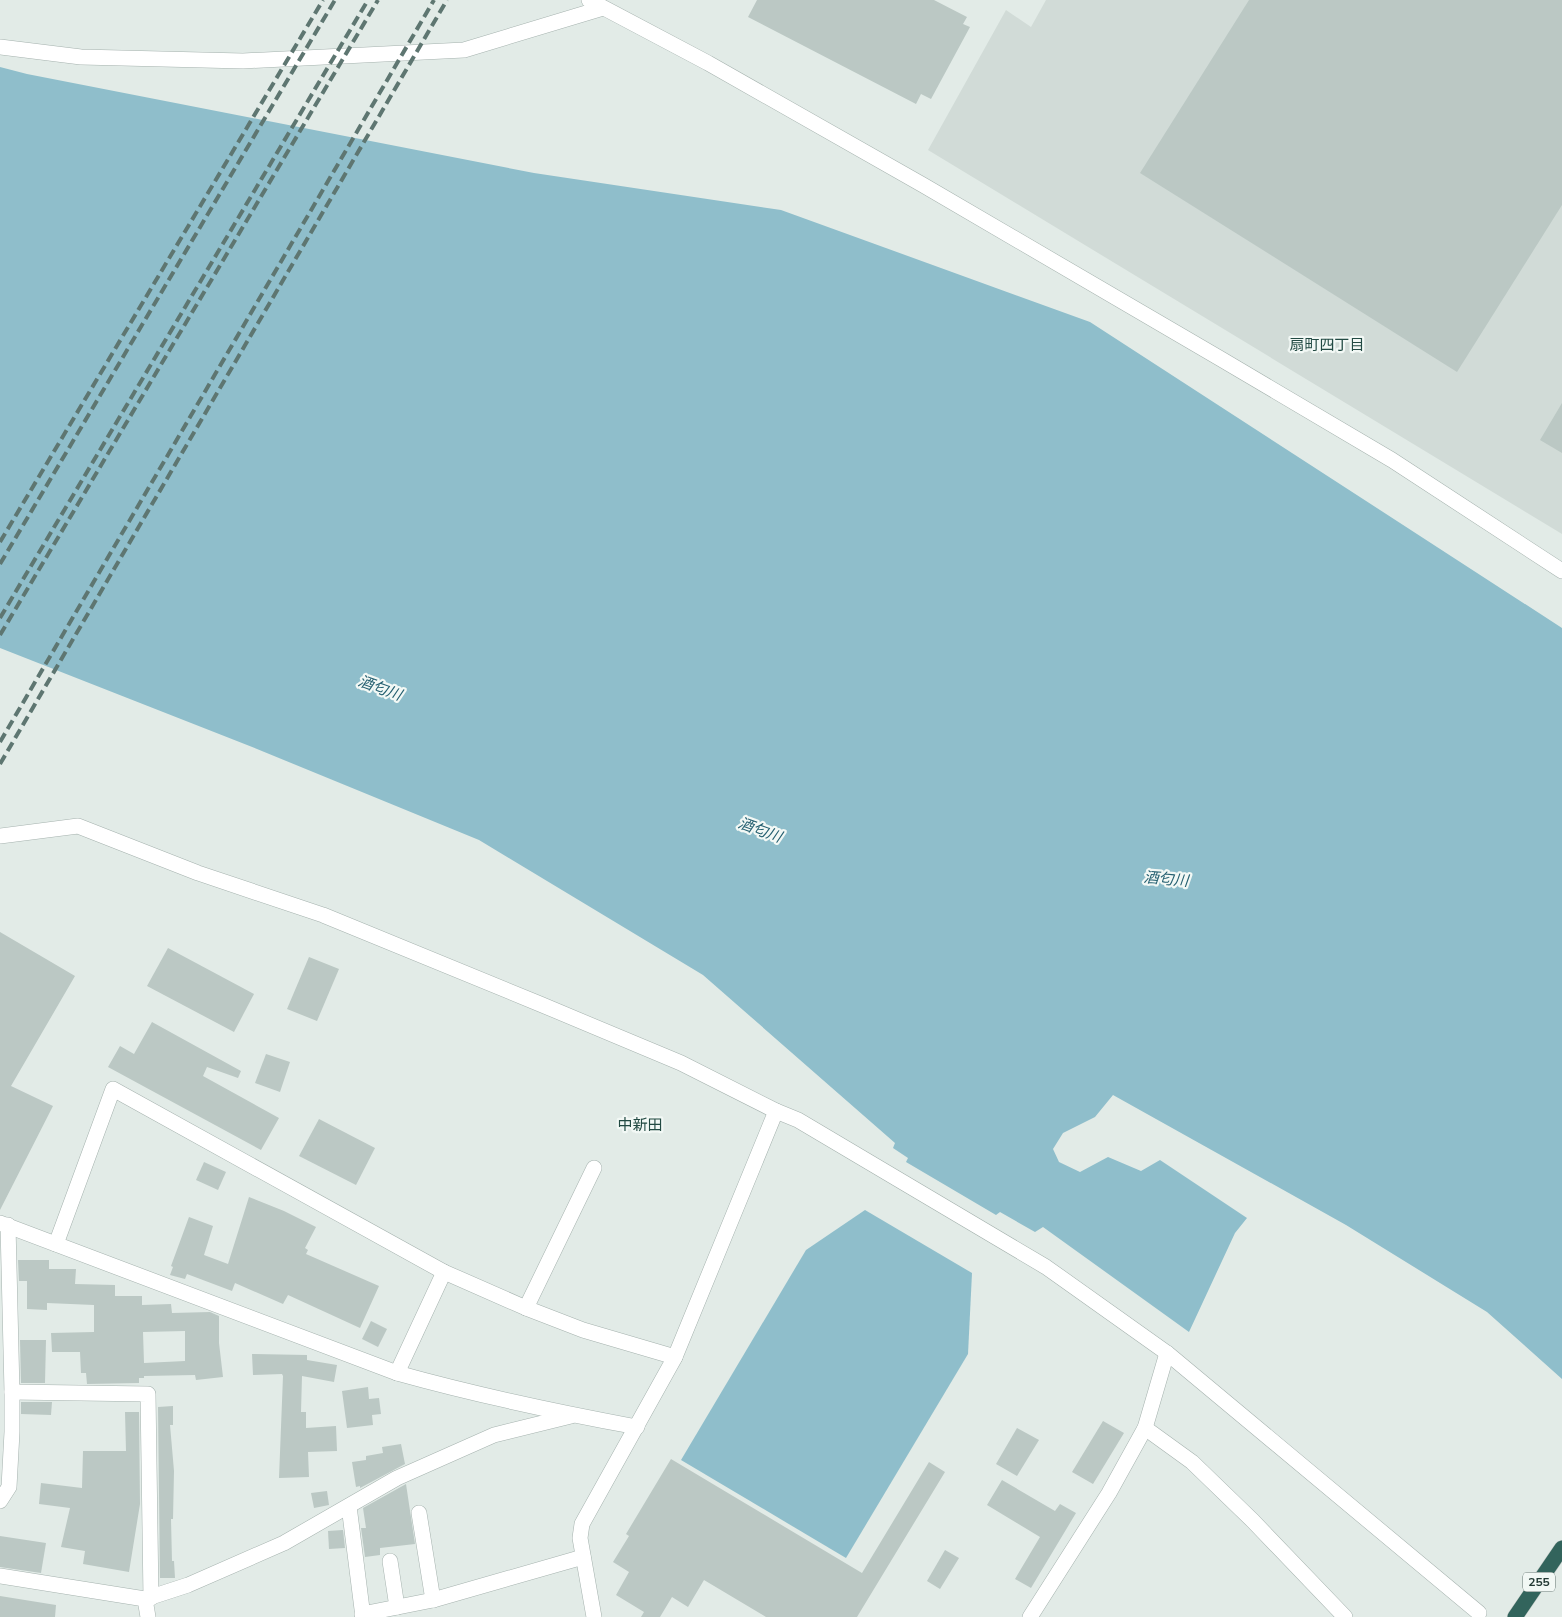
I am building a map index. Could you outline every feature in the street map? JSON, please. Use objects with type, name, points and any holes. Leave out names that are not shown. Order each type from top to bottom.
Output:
[{"type":"highway","name":"255","points":[[1515,1617],[1562,1548]]},
{"type":"street","points":[[589,0],[717,68],[923,185],[1213,354],[1392,460],[1562,571]]},
{"type":"street","points":[[0,47],[81,57],[243,62],[464,50],[602,8]]},
{"type":"street","points":[[0,836],[78,826],[198,873],[323,916],[549,1008],[682,1063],[776,1112],[798,1120],[1046,1267],[1167,1353],[1479,1613]]},
{"type":"street","points":[[56,1244],[113,1089],[444,1272],[526,1308],[583,1330],[675,1357]]},
{"type":"street","points":[[594,1617],[580,1538],[582,1524],[675,1357],[776,1112]]},
{"type":"street","points":[[526,1308],[594,1168]]},
{"type":"street","points":[[0,1501],[9,1487],[12,1392],[4,1224],[397,1373],[574,1416],[637,1427]]},
{"type":"street","points":[[397,1373],[444,1272]]},
{"type":"street","points":[[1030,1617],[1109,1493],[1144,1428],[1167,1353]]},
{"type":"street","points":[[12,1392],[148,1394],[148,1617]]},
{"type":"street","points":[[0,1576],[148,1599],[188,1586],[284,1543],[397,1478],[494,1435],[574,1416]]},
{"type":"street","points":[[1144,1428],[1192,1462],[1253,1521],[1345,1617]]},
{"type":"street","points":[[349,1506],[363,1615],[433,1600],[583,1557]]},
{"type":"street","points":[[419,1513],[433,1600]]},
{"type":"street","points":[[390,1561],[397,1607]]},
{"type":"shaded area","points":[[1046,0],[1562,0],[1562,534],[928,150],[1006,10],[1031,27]]},
{"type":"water","name":"酒匂川","points":[[0,67],[27,74],[534,173],[781,210],[1090,322],[1562,628],[1562,1379],[1487,1312],[1346,1225],[1113,1095],[1095,1117],[1063,1133],[1053,1149],[1059,1162],[1080,1172],[1108,1157],[1141,1171],[1160,1160],[1247,1218],[1235,1233],[1189,1332],[1043,1227],[1035,1232],[1000,1212],[996,1215],[906,1162],[908,1158],[893,1148],[895,1143],[703,975],[479,840],[257,749],[0,648]]},
{"type":"water","points":[[865,1210],[972,1273],[968,1354],[846,1558],[681,1460],[806,1250]]},
{"type":"building","points":[[757,0],[934,0],[967,17],[963,24],[970,27],[931,99],[921,94],[916,104],[748,17]]},
{"type":"building","points":[[1249,0],[1562,0],[1562,205],[1457,372],[1140,173]]},
{"type":"building","points":[[1562,403],[1562,453],[1540,440]]},
{"type":"building","points":[[0,932],[75,976],[11,1086],[53,1106],[0,1210]]},
{"type":"building","points":[[168,948],[254,994],[234,1032],[147,986]]},
{"type":"building","points":[[309,957],[339,969],[317,1021],[287,1009]]},
{"type":"building","points":[[152,1022],[241,1071],[238,1078],[207,1067],[203,1076],[279,1118],[261,1150],[108,1067],[120,1046],[134,1054]]},
{"type":"building","points":[[266,1054],[290,1062],[280,1092],[255,1083]]},
{"type":"building","points":[[319,1119],[375,1148],[356,1185],[299,1156]]},
{"type":"building","points":[[204,1162],[226,1172],[218,1190],[196,1180]]},
{"type":"building","points":[[249,1197],[284,1211],[316,1227],[305,1248],[308,1250],[306,1254],[379,1286],[360,1328],[288,1295],[283,1304],[235,1283],[232,1291],[187,1274],[185,1279],[170,1275],[173,1267],[171,1266],[189,1217],[213,1226],[204,1255],[228,1264]]},
{"type":"building","points":[[18,1260],[49,1260],[49,1269],[76,1269],[75,1284],[115,1285],[115,1296],[142,1296],[142,1305],[171,1304],[172,1313],[210,1312],[219,1316],[219,1343],[223,1377],[196,1380],[195,1375],[144,1376],[144,1378],[139,1378],[139,1383],[87,1384],[86,1373],[81,1373],[80,1352],[52,1352],[51,1333],[94,1332],[94,1305],[47,1303],[47,1310],[27,1309],[27,1281],[19,1281]],"holes":[[[185,1331],[185,1361],[144,1363],[143,1332]]]},
{"type":"building","points":[[371,1321],[387,1329],[378,1347],[362,1339]]},
{"type":"building","points":[[20,1340],[46,1340],[45,1383],[21,1383]]},
{"type":"building","points":[[252,1354],[307,1355],[307,1360],[337,1365],[334,1382],[302,1376],[301,1412],[306,1412],[306,1428],[336,1426],[337,1451],[308,1452],[309,1477],[279,1478],[283,1376],[282,1374],[253,1375]]},
{"type":"building","points":[[368,1387],[369,1399],[379,1398],[381,1414],[372,1415],[373,1425],[347,1428],[342,1391]]},
{"type":"building","points":[[21,1402],[52,1402],[51,1415],[21,1414]]},
{"type":"building","points":[[173,1406],[173,1425],[170,1425],[174,1471],[173,1519],[171,1519],[172,1561],[174,1561],[175,1578],[160,1578],[158,1407]]},
{"type":"building","points":[[125,1412],[139,1412],[140,1504],[129,1572],[83,1564],[85,1551],[61,1547],[70,1508],[39,1504],[41,1483],[82,1488],[83,1451],[126,1451]]},
{"type":"building","points":[[1103,1421],[1124,1433],[1093,1484],[1072,1472]]},
{"type":"building","points":[[1017,1428],[1039,1440],[1017,1476],[996,1464]]},
{"type":"building","points":[[401,1444],[405,1464],[360,1488],[360,1486],[356,1487],[352,1462],[366,1460],[366,1456],[383,1453],[382,1447]]},
{"type":"building","points":[[671,1459],[862,1573],[929,1462],[945,1472],[857,1617],[766,1617],[704,1580],[688,1607],[672,1597],[660,1617],[641,1617],[644,1612],[616,1595],[629,1572],[613,1562],[629,1536],[626,1534]]},
{"type":"building","points":[[1002,1480],[1055,1511],[1060,1504],[1076,1513],[1031,1588],[1015,1579],[1040,1537],[987,1505]]},
{"type":"building","points":[[406,1484],[415,1544],[380,1548],[380,1555],[365,1557],[361,1528],[366,1528],[363,1508]]},
{"type":"building","points":[[327,1491],[329,1505],[314,1508],[311,1493]]},
{"type":"building","points":[[343,1530],[345,1548],[329,1549],[328,1531]]},
{"type":"building","points":[[0,1536],[46,1543],[41,1573],[0,1567]]},
{"type":"building","points":[[945,1550],[959,1558],[940,1589],[927,1581]]},
{"type":"building","points":[[0,1596],[56,1605],[55,1617],[0,1617]]},
{"type":"railway","points":[[0,542],[323,0]]},
{"type":"railway","points":[[0,564],[335,0]]},
{"type":"railway","points":[[0,618],[368,0]]},
{"type":"railway","points":[[0,635],[378,0]]},
{"type":"railway","points":[[0,742],[434,0]]},
{"type":"railway","points":[[0,764],[447,0]]},
{"type":"district","name":"扇町四丁目","points":[[1327,345]]},
{"type":"district","name":"中新田","points":[[640,1125]]}]
